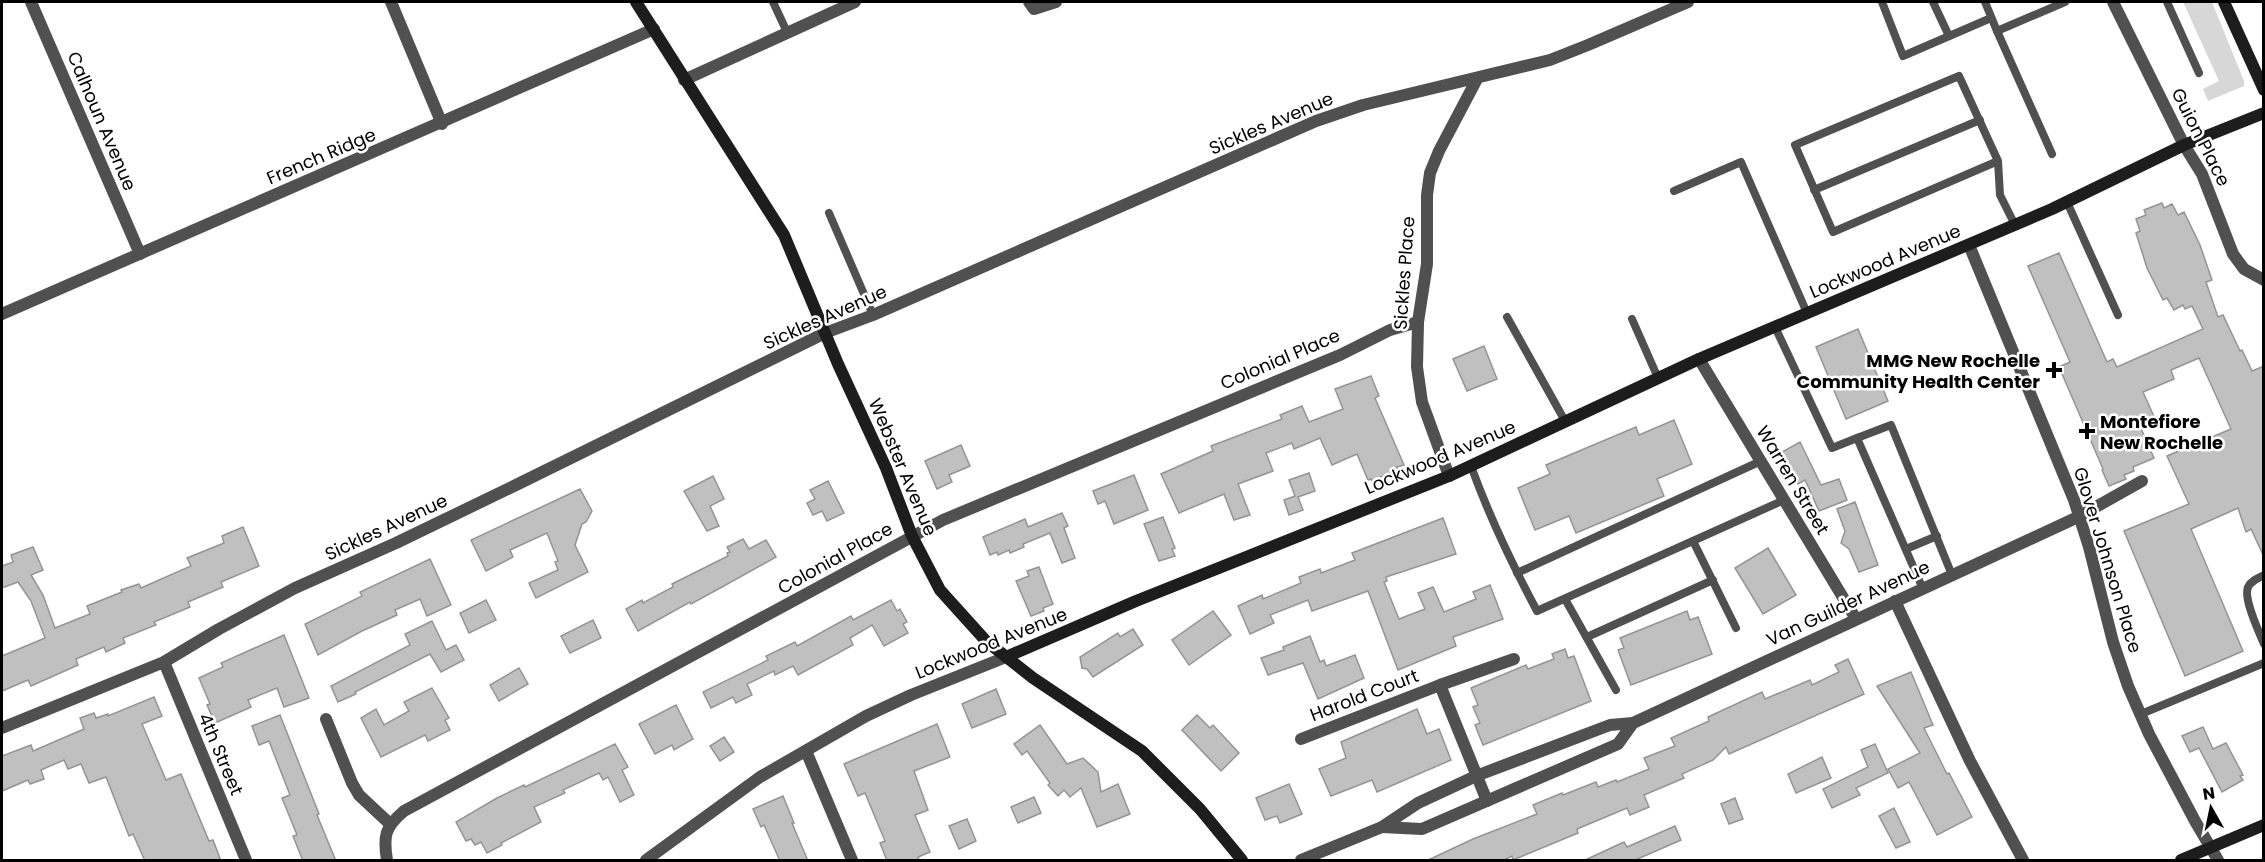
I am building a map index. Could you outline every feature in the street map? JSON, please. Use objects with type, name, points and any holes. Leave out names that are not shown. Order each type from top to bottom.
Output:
[{"type":"street","name":"Calhoun Avenue","points":[[31,2],[140,254]]},
{"type":"street","points":[[391,2],[442,123]]},
{"type":"street","name":"Webster Avenue","points":[[636,2],[684,80],[759,192],[784,235],[886,468],[912,536],[946,597],[986,641],[1006,657],[1142,751],[1200,809],[1242,861]]},
{"type":"street","points":[[684,80],[855,2]]},
{"type":"street","points":[[1029,2],[1034,9],[1056,2]]},
{"type":"street","name":"Sickles Avenue","points":[[2,728],[164,662],[295,588],[496,495],[825,333],[873,315],[1316,121],[1363,105],[1550,60],[1688,2]]},
{"type":"street","name":"Guion Place","points":[[2113,2],[2184,145],[2202,174],[2233,254],[2244,269],[2264,280]]},
{"type":"street","points":[[2224,2],[2264,90]]},
{"type":"street","name":"French Ridge","points":[[2,314],[654,29]]},
{"type":"street","name":"Sickles Place","points":[[1449,476],[1422,402],[1417,367],[1418,322],[1426,264],[1427,195],[1430,173],[1477,79]]},
{"type":"street","name":"Lockwood Avenue","points":[[646,861],[760,777],[866,716],[911,695],[1136,601],[1449,476],[1699,359],[2015,225],[2184,145],[2264,112]]},
{"type":"street","name":"Glover Johnson Place","points":[[1969,245],[2074,500],[2089,547],[2113,642],[2141,714],[2195,821],[2218,861]]},
{"type":"street","name":"Colonial Place","points":[[389,823],[428,796],[953,516],[1340,355],[1390,330],[1418,322]]},
{"type":"street","name":"Warren Street","points":[[1699,359],[1856,619]]},
{"type":"street","points":[[2078,517],[2142,481]]},
{"type":"street","name":"Van Guilder Avenue","points":[[1301,861],[1382,827],[1418,803],[1476,777],[1610,725],[1633,723],[2078,517]]},
{"type":"street","points":[[1895,601],[1970,761],[2023,861]]},
{"type":"street","name":"Harold Court","points":[[1301,740],[1440,685],[1514,659]]},
{"type":"street","name":"4th Street","points":[[164,662],[246,861]]},
{"type":"street","name":"Harold Court","points":[[1440,685],[1487,801]]},
{"type":"street","points":[[326,719],[359,795],[389,823],[385,840],[387,861]]},
{"type":"street","name":"Van Guilder Avenue","points":[[1382,827],[1422,829],[1618,744],[1633,723]]},
{"type":"street","points":[[806,751],[852,861]]},
{"type":"street","points":[[2181,861],[2264,825]]},
{"type":"lane","points":[[774,2],[787,32]]},
{"type":"lane","points":[[1882,2],[1903,56],[1991,18]]},
{"type":"lane","points":[[1933,2],[1949,36]]},
{"type":"lane","points":[[1985,2],[2052,154]]},
{"type":"lane","points":[[1997,31],[2065,2]]},
{"type":"lane","points":[[2167,2],[2199,73]]},
{"type":"lane","points":[[1998,161],[1833,232],[1795,145],[1959,76],[1998,161],[2000,195],[2015,225]]},
{"type":"lane","points":[[1814,190],[1980,120]]},
{"type":"lane","points":[[1674,191],[1741,162],[1807,313]]},
{"type":"lane","points":[[2067,202],[2118,315]]},
{"type":"lane","points":[[829,213],[873,315]]},
{"type":"lane","points":[[1507,317],[1565,421]]},
{"type":"lane","points":[[1632,319],[1658,378]]},
{"type":"lane","points":[[1775,327],[1832,448],[1891,425],[1952,575]]},
{"type":"lane","points":[[1857,438],[1923,589]]},
{"type":"lane","points":[[1517,573],[1761,461]]},
{"type":"lane","points":[[1471,466],[1517,573],[1537,611],[1784,500]]},
{"type":"lane","points":[[1906,549],[1937,536]]},
{"type":"lane","points":[[1693,541],[1736,628]]},
{"type":"lane","points":[[2264,575],[2254,580],[2248,588],[2247,597],[2264,644]]},
{"type":"lane","points":[[1587,637],[1713,580]]},
{"type":"lane","points":[[1565,599],[1616,690]]},
{"type":"lane","points":[[2141,714],[2264,663]]},
{"type":"shaded area","points":[[2183,2],[2212,2],[2244,86],[2208,101],[2203,89],[2219,81]]},
{"type":"building","points":[[2162,203],[2164,208],[2172,204],[2178,215],[2184,212],[2200,245],[2212,280],[2206,282],[2218,317],[2223,315],[2252,371],[2264,366],[2264,557],[2251,529],[2246,532],[2238,508],[2191,529],[2243,651],[2185,676],[2124,531],[2189,504],[2167,456],[2231,429],[2199,358],[2171,370],[2174,379],[2143,392],[2155,419],[2140,426],[2154,458],[2133,467],[2134,471],[2124,475],[2126,479],[2109,486],[2059,367],[2070,362],[2028,266],[2059,253],[2107,362],[2113,359],[2117,367],[2203,329],[2192,306],[2185,309],[2183,305],[2174,310],[2167,298],[2163,300],[2147,268],[2136,233],[2140,231],[2136,219],[2146,215],[2144,210]]},
{"type":"building","points":[[1858,329],[1888,401],[1846,419],[1816,347]]},
{"type":"building","points":[[1484,346],[1497,379],[1467,391],[1453,359]]},
{"type":"building","points":[[1371,376],[1379,396],[1375,398],[1404,465],[1372,481],[1368,480],[1357,454],[1332,465],[1320,438],[1294,449],[1292,443],[1266,453],[1273,471],[1238,484],[1250,515],[1234,520],[1224,494],[1179,513],[1161,474],[1213,451],[1211,446],[1282,419],[1280,415],[1302,406],[1309,422],[1343,409],[1335,389]]},
{"type":"building","points":[[1674,420],[1692,464],[1657,479],[1664,496],[1576,533],[1569,516],[1535,530],[1518,488],[1550,474],[1546,465],[1636,427],[1639,435]]},
{"type":"building","points":[[1800,442],[1821,485],[1839,479],[1847,500],[1819,511],[1805,480],[1798,484],[1782,452]]},
{"type":"building","points":[[961,445],[970,466],[949,475],[952,482],[937,489],[925,461]]},
{"type":"building","points":[[1309,473],[1315,491],[1298,497],[1303,510],[1289,515],[1284,500],[1295,496],[1289,480]]},
{"type":"building","points":[[1134,475],[1148,510],[1114,524],[1105,501],[1098,504],[1093,491]]},
{"type":"building","points":[[713,476],[724,499],[710,506],[719,526],[707,531],[684,491]]},
{"type":"building","points":[[828,481],[844,513],[827,521],[822,511],[813,515],[807,503],[815,499],[810,490]]},
{"type":"building","points":[[580,489],[592,511],[586,522],[582,524],[575,545],[588,572],[536,598],[529,583],[558,570],[555,562],[558,561],[547,533],[510,550],[513,557],[486,571],[471,540]]},
{"type":"building","points":[[1855,502],[1878,565],[1859,572],[1849,549],[1841,543],[1845,531],[1837,509]]},
{"type":"building","points":[[1062,513],[1068,526],[1064,528],[1075,558],[1062,563],[1050,533],[1023,544],[1024,547],[1010,553],[1009,550],[998,555],[997,552],[990,555],[983,537],[1025,519],[1028,527]]},
{"type":"building","points":[[1163,517],[1175,548],[1172,549],[1175,556],[1159,561],[1144,524]]},
{"type":"building","points":[[1443,518],[1456,554],[1386,577],[1387,581],[1384,582],[1399,619],[1425,609],[1418,593],[1433,587],[1444,612],[1476,599],[1473,592],[1490,585],[1503,619],[1453,637],[1456,646],[1398,670],[1368,591],[1312,611],[1308,600],[1270,615],[1274,623],[1250,634],[1238,606],[1262,595],[1263,599],[1301,583],[1299,577],[1320,569],[1321,573],[1355,560],[1352,553]]},
{"type":"building","points":[[243,527],[259,566],[221,582],[223,587],[188,602],[190,607],[154,622],[156,625],[123,638],[125,643],[106,652],[104,647],[76,659],[78,665],[31,686],[28,680],[2,691],[2,656],[45,638],[31,601],[18,582],[2,588],[2,566],[13,562],[11,555],[33,547],[43,570],[31,575],[43,595],[55,628],[90,614],[87,606],[122,592],[121,590],[139,584],[141,588],[191,566],[187,558],[224,543],[222,536]]},
{"type":"building","points":[[743,539],[749,549],[766,540],[776,557],[638,631],[626,609],[642,600],[643,603],[673,587],[672,584],[728,556],[727,553],[730,552],[727,547]]},
{"type":"building","points":[[1768,548],[1796,595],[1763,614],[1735,568]]},
{"type":"building","points":[[430,559],[451,605],[427,616],[420,599],[395,610],[397,615],[318,655],[305,624],[362,596],[360,592]]},
{"type":"building","points":[[1039,567],[1053,604],[1043,608],[1044,611],[1031,616],[1016,581],[1029,576],[1027,571]]},
{"type":"building","points":[[486,600],[496,620],[469,633],[460,613]]},
{"type":"building","points":[[891,600],[897,611],[900,609],[907,622],[903,624],[908,633],[884,646],[872,625],[850,638],[853,645],[798,675],[793,666],[775,675],[774,671],[747,684],[752,695],[736,703],[733,697],[711,708],[703,692],[768,660],[766,656],[795,642],[797,646],[851,616],[853,620]]},
{"type":"building","points":[[1213,611],[1231,635],[1189,665],[1172,640]]},
{"type":"building","points":[[1687,611],[1690,620],[1698,617],[1712,654],[1631,685],[1618,650],[1624,648],[1620,638]]},
{"type":"building","points":[[593,620],[601,638],[570,653],[561,636]]},
{"type":"building","points":[[432,621],[446,650],[456,645],[464,660],[441,672],[430,654],[338,702],[331,686],[410,645],[405,634]]},
{"type":"building","points":[[1133,629],[1143,645],[1093,677],[1087,669],[1082,668],[1080,657],[1118,633],[1120,637]]},
{"type":"building","points":[[284,635],[309,698],[284,707],[277,688],[248,700],[251,707],[215,723],[199,678],[223,667],[221,663]]},
{"type":"building","points":[[1310,636],[1320,662],[1324,660],[1326,666],[1355,655],[1364,678],[1318,699],[1303,663],[1268,675],[1261,658],[1284,650],[1283,647]]},
{"type":"building","points":[[1565,649],[1568,658],[1574,656],[1591,701],[1483,745],[1475,725],[1480,723],[1473,707],[1478,705],[1471,688],[1526,665],[1528,669],[1554,659],[1552,654]]},
{"type":"building","points":[[1848,659],[1864,694],[1729,754],[1726,747],[1713,760],[1682,774],[1684,778],[1644,795],[1649,807],[1630,815],[1627,808],[1577,829],[1578,833],[1513,860],[1512,856],[1502,861],[1426,861],[1473,839],[1537,814],[1533,805],[1562,793],[1563,795],[1596,782],[1598,787],[1616,780],[1617,782],[1649,769],[1644,758],[1675,746],[1671,738],[1709,721],[1708,717],[1762,692],[1765,699],[1810,680],[1812,685],[1839,672],[1835,665]]},
{"type":"building","points":[[519,668],[528,684],[499,701],[490,685]]},
{"type":"building","points":[[1911,672],[1933,725],[1924,728],[1972,817],[1937,835],[1909,782],[1898,788],[1888,769],[1920,753],[1877,686]]},
{"type":"building","points":[[432,688],[449,718],[445,720],[450,730],[428,741],[425,735],[381,757],[361,718],[376,709],[384,725],[409,711],[404,702]]},
{"type":"building","points":[[996,689],[1006,714],[972,728],[962,704]]},
{"type":"building","points":[[154,697],[162,716],[142,724],[166,780],[181,774],[209,841],[213,840],[221,861],[145,861],[133,834],[129,836],[106,777],[89,783],[81,764],[68,769],[64,760],[41,770],[44,779],[30,784],[28,780],[2,791],[2,756],[31,745],[33,751],[84,729],[80,718],[94,713],[96,718],[108,714],[108,716]]},
{"type":"building","points":[[676,705],[693,739],[674,750],[672,745],[655,754],[639,724]]},
{"type":"building","points":[[1417,709],[1427,734],[1439,729],[1451,760],[1377,792],[1372,780],[1331,796],[1319,769],[1346,758],[1341,742]]},
{"type":"building","points":[[280,715],[336,861],[303,861],[293,836],[297,835],[282,798],[290,795],[269,741],[259,745],[252,726]]},
{"type":"building","points":[[1197,715],[1210,728],[1213,725],[1239,753],[1221,771],[1182,730]]},
{"type":"building","points":[[937,724],[950,757],[914,771],[928,810],[915,815],[930,852],[918,857],[920,861],[887,861],[880,843],[885,841],[865,793],[858,796],[844,764]]},
{"type":"building","points":[[1040,725],[1067,764],[1083,758],[1098,772],[1101,792],[1118,784],[1130,814],[1097,827],[1081,788],[1070,797],[1064,790],[1058,796],[1048,785],[1050,783],[1027,751],[1022,755],[1014,744]]},
{"type":"building","points":[[2203,727],[2213,749],[2226,743],[2243,775],[2240,776],[2243,780],[2222,792],[2199,748],[2190,752],[2182,736]]},
{"type":"building","points":[[724,737],[734,752],[720,761],[710,746]]},
{"type":"building","points":[[615,744],[628,767],[622,770],[634,795],[620,802],[608,777],[603,780],[599,773],[563,790],[565,793],[534,807],[541,822],[487,853],[481,842],[475,845],[471,839],[466,841],[456,822],[497,798]]},
{"type":"building","points":[[1875,744],[1888,773],[1856,788],[1860,795],[1832,808],[1823,789],[1868,767],[1861,750]]},
{"type":"building","points":[[1822,757],[1831,778],[1796,793],[1788,774]]},
{"type":"building","points":[[1289,784],[1302,814],[1280,823],[1277,816],[1265,820],[1256,798]]},
{"type":"building","points":[[783,796],[808,861],[780,861],[764,825],[761,827],[753,809]]},
{"type":"building","points":[[1034,797],[1041,813],[1018,823],[1011,807]]},
{"type":"building","points":[[1735,798],[1743,819],[1729,824],[1721,804]]},
{"type":"building","points":[[1894,808],[1910,842],[1896,848],[1879,816]]},
{"type":"building","points":[[967,819],[976,841],[959,849],[949,826]]},
{"type":"building","points":[[1675,826],[1681,840],[1633,861],[1583,861],[1624,842],[1627,847]]},
{"type":"place","name":"MMG New Rochelle Community Health Center","points":[[2054,370]]},
{"type":"place","name":"Montefiore New Rochelle","points":[[2087,431]]}]
